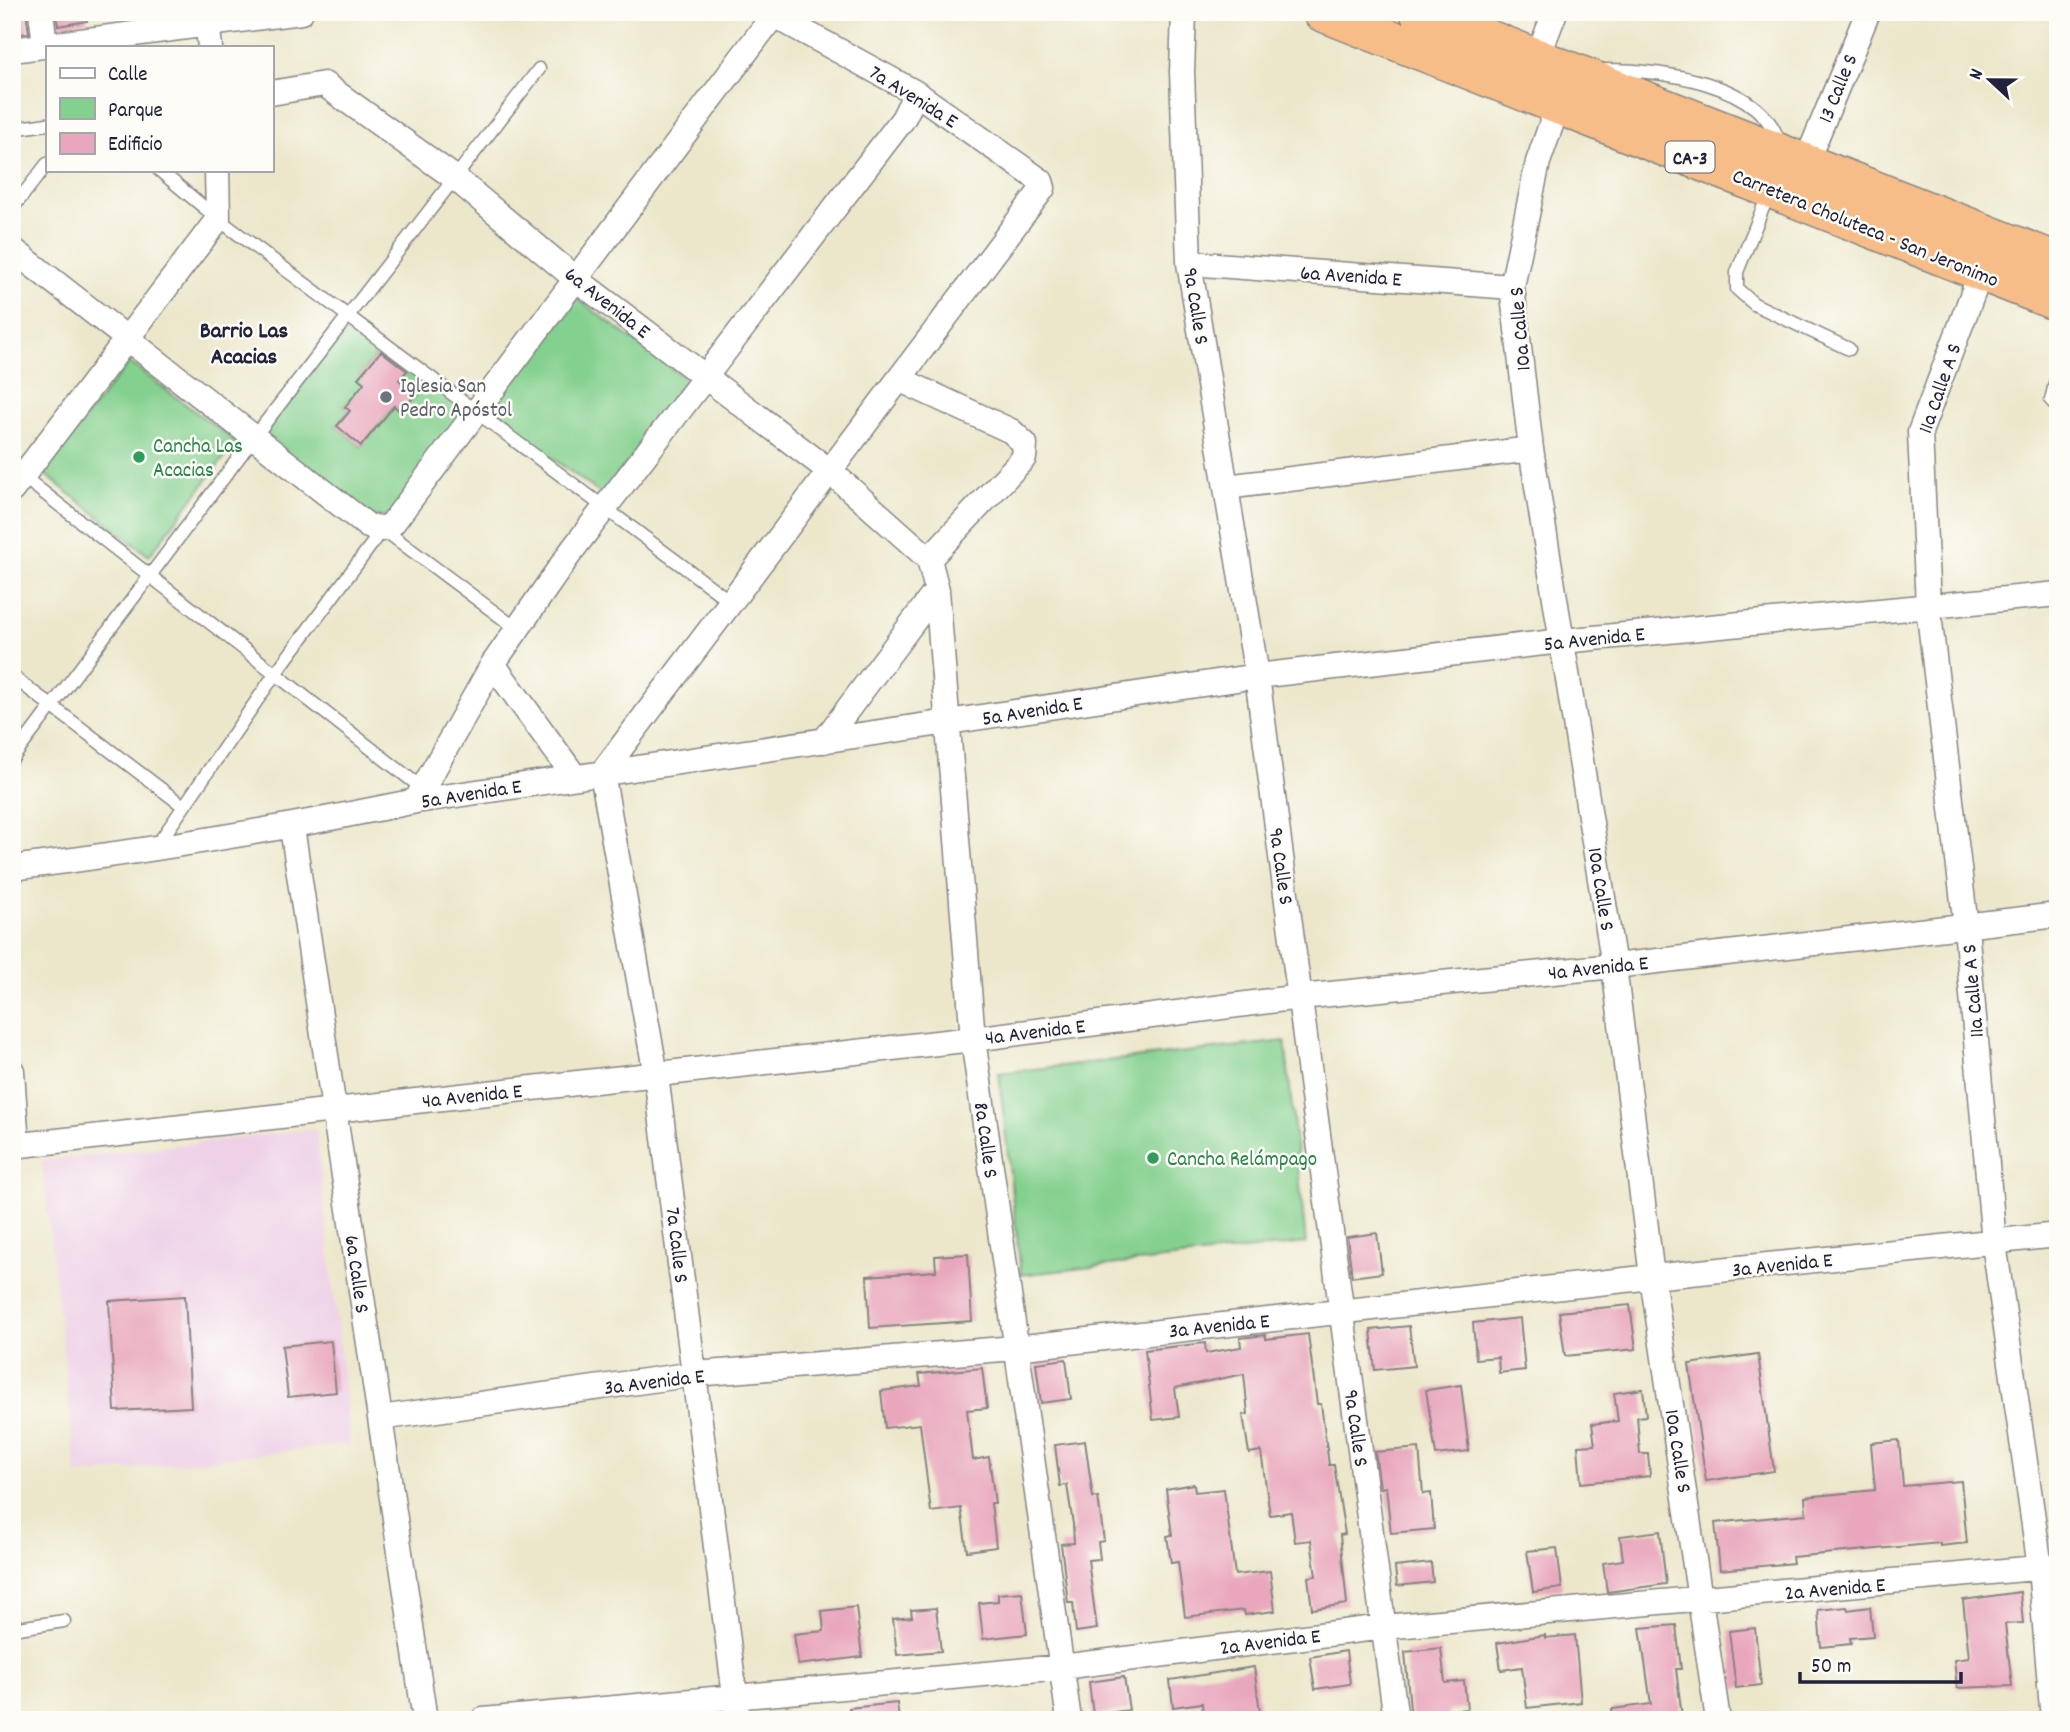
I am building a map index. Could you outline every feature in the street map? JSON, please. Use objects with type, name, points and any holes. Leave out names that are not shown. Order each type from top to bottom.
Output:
[{"type":"highway","name":"Carretera Choluteca - San Jeronimo","points":[[1322,12],[1554,78]]},
{"type":"highway","name":"Carretera Choluteca - San Jeronimo","points":[[1419,12],[1554,78],[1786,170],[2058,262]]},
{"type":"highway","name":"Carretera Choluteca - San Jeronimo","points":[[1786,170],[1981,272],[2058,302]]},
{"type":"street","points":[[41,12],[45,45]]},
{"type":"street","points":[[12,50],[206,17],[301,12]]},
{"type":"street","name":"9a Calle S","points":[[1184,12],[1182,72],[1189,263],[1257,676],[1396,1720]]},
{"type":"street","name":"10a Calle S","points":[[1555,12],[1554,78],[1512,286],[1531,449],[1614,966],[1652,1277],[1718,1720]]},
{"type":"street","name":"13 Calle S","points":[[1786,170],[1868,12]]},
{"type":"street","points":[[12,249],[368,526],[383,529],[392,524],[772,13]]},
{"type":"street","name":"7a Avenida E","points":[[772,13],[916,93],[1041,181],[1043,188],[1040,196],[901,380]]},
{"type":"street","points":[[206,17],[210,46]]},
{"type":"street","name":"6a Avenida E","points":[[273,93],[324,85],[455,178],[576,279],[831,472],[929,559]]},
{"type":"street","points":[[420,795],[493,664],[517,629],[604,508],[903,119],[916,93]]},
{"type":"street","points":[[16,478],[128,338],[218,219],[217,172]]},
{"type":"street","name":"6a Avenida E","points":[[1189,263],[1512,286]]},
{"type":"street","name":"11a Calle A S","points":[[1981,272],[1920,432],[1928,606],[1966,927],[1994,1242],[2049,1567],[2053,1720]]},
{"type":"street","points":[[602,773],[901,380],[1012,431],[1025,444],[1024,458],[929,559]]},
{"type":"street","points":[[1226,487],[1531,449]]},
{"type":"street","name":"8a Calle S","points":[[929,559],[937,590],[973,1039],[1069,1720]]},
{"type":"street","points":[[824,741],[937,590]]},
{"type":"street","name":"5a Avenida E","points":[[12,868],[154,850],[292,827],[420,795],[575,777],[1257,676],[1562,641],[2058,594]]},
{"type":"street","points":[[493,664],[575,777]]},
{"type":"street","name":"7a Calle S","points":[[602,773],[656,1075],[737,1708]]},
{"type":"street","name":"6a Calle S","points":[[292,827],[425,1720]]},
{"type":"street","name":"4a Avenida E","points":[[15,1146],[973,1039],[1300,997],[1614,966],[2058,915]]},
{"type":"street","points":[[12,1071],[15,1146]]},
{"type":"street","name":"3a Avenida E","points":[[380,1418],[695,1374],[1015,1348],[1652,1277],[2058,1236]]},
{"type":"street","name":"2a Avenida E","points":[[483,1720],[737,1708],[1384,1627],[2049,1567]]},
{"type":"lane","points":[[12,758],[255,436],[539,69]]},
{"type":"lane","points":[[1554,78],[1650,70],[1700,80],[1750,105],[1776,128],[1786,170],[1737,272],[1737,289],[1754,304],[1849,349]]},
{"type":"lane","points":[[12,129],[46,124]]},
{"type":"lane","points":[[12,209],[46,165]]},
{"type":"lane","points":[[161,172],[218,219],[731,602]]},
{"type":"lane","points":[[2058,372],[2051,400],[2058,408]]},
{"type":"lane","points":[[16,478],[275,674],[420,795]]},
{"type":"lane","points":[[154,850],[182,805],[275,674],[383,529],[517,629]]},
{"type":"lane","points":[[12,676],[182,805]]},
{"type":"lane","points":[[12,1629],[64,1621]]},
{"type":"shaded area","points":[[316,1129],[350,1444],[77,1475],[42,1161]]},
{"type":"green space","points":[[574,296],[690,382],[602,495],[489,411]]},
{"type":"green space","points":[[350,322],[383,348],[359,377],[367,385],[345,406],[350,411],[337,426],[361,446],[394,406],[401,412],[416,395],[399,380],[409,367],[468,411],[389,516],[373,517],[261,437]]},
{"type":"green space","name":"Cancha Las Acacias","points":[[129,362],[236,442],[149,556],[42,472]]},
{"type":"green space","name":"Cancha Relámpago","points":[[1285,1041],[1306,1243],[1021,1275],[999,1073]]},
{"type":"building","points":[[12,12],[26,12],[29,33],[12,35]]},
{"type":"building","points":[[56,12],[86,12],[87,21],[58,26]]},
{"type":"building","name":"Iglesia San Pedro Apóstol","points":[[381,351],[407,371],[399,380],[416,394],[401,412],[394,406],[361,446],[337,426],[350,411],[345,407],[364,383],[358,378]]},
{"type":"building","points":[[1377,1233],[1382,1273],[1352,1277],[1347,1237]]},
{"type":"building","points":[[968,1254],[972,1321],[870,1328],[867,1276],[936,1271],[935,1256]]},
{"type":"building","points":[[185,1296],[191,1407],[115,1411],[109,1301]]},
{"type":"building","points":[[1630,1305],[1636,1349],[1565,1356],[1559,1312]]},
{"type":"building","points":[[1520,1318],[1525,1370],[1499,1373],[1498,1357],[1476,1359],[1473,1323]]},
{"type":"building","points":[[1409,1326],[1414,1366],[1375,1370],[1371,1330]]},
{"type":"building","points":[[1308,1334],[1317,1404],[1321,1404],[1329,1465],[1334,1465],[1345,1534],[1340,1535],[1347,1604],[1312,1609],[1308,1577],[1316,1576],[1311,1540],[1295,1542],[1291,1512],[1270,1515],[1261,1451],[1249,1453],[1243,1415],[1248,1414],[1244,1374],[1175,1388],[1179,1417],[1153,1420],[1145,1350],[1205,1343],[1206,1353],[1241,1347],[1240,1338],[1266,1335],[1266,1339]]},
{"type":"building","points":[[331,1341],[336,1392],[288,1397],[282,1346]]},
{"type":"building","points":[[1758,1354],[1774,1471],[1706,1481],[1689,1364]]},
{"type":"building","points":[[1066,1359],[1071,1399],[1041,1403],[1036,1363]]},
{"type":"building","points":[[982,1368],[987,1408],[967,1410],[973,1460],[989,1457],[995,1503],[991,1503],[996,1547],[967,1551],[961,1508],[931,1512],[920,1424],[885,1428],[881,1391],[921,1386],[919,1374]]},
{"type":"building","points":[[1461,1385],[1469,1451],[1436,1455],[1426,1390]]},
{"type":"building","points":[[1643,1389],[1646,1416],[1637,1417],[1640,1454],[1648,1454],[1650,1476],[1581,1483],[1578,1446],[1595,1445],[1592,1424],[1618,1421],[1614,1393]]},
{"type":"building","points":[[1899,1440],[1903,1486],[1961,1481],[1967,1543],[1940,1546],[1940,1543],[1792,1557],[1793,1563],[1720,1570],[1715,1523],[1806,1514],[1805,1497],[1875,1490],[1871,1443]]},
{"type":"building","points":[[1085,1441],[1093,1498],[1098,1497],[1104,1541],[1098,1542],[1100,1559],[1088,1560],[1097,1629],[1076,1632],[1073,1603],[1068,1603],[1061,1544],[1074,1543],[1073,1524],[1067,1485],[1060,1486],[1055,1445]]},
{"type":"building","points":[[1419,1448],[1423,1494],[1431,1493],[1434,1529],[1391,1533],[1386,1487],[1380,1488],[1375,1452]]},
{"type":"building","points":[[1194,1484],[1195,1492],[1224,1489],[1235,1575],[1270,1571],[1275,1611],[1245,1615],[1244,1610],[1185,1617],[1178,1562],[1171,1563],[1167,1536],[1172,1535],[1166,1489]]},
{"type":"building","points":[[1660,1531],[1666,1584],[1607,1592],[1603,1563],[1623,1560],[1620,1536]]},
{"type":"building","points":[[1557,1548],[1562,1588],[1533,1592],[1527,1551]]},
{"type":"building","points":[[1431,1563],[1433,1582],[1397,1586],[1395,1567]]},
{"type":"building","points":[[1022,1592],[1027,1634],[983,1639],[979,1603],[998,1601],[998,1594]]},
{"type":"building","points":[[2020,1592],[2023,1623],[2005,1624],[2012,1686],[1957,1688],[1954,1660],[1969,1658],[1963,1600]]},
{"type":"building","points":[[856,1607],[862,1657],[798,1665],[794,1634],[824,1631],[822,1611]]},
{"type":"building","points":[[1847,1607],[1848,1610],[1870,1607],[1873,1636],[1850,1638],[1851,1644],[1821,1647],[1818,1610]]},
{"type":"building","points":[[936,1608],[941,1651],[897,1655],[893,1619],[912,1617],[911,1610]]},
{"type":"building","points":[[1676,1625],[1681,1669],[1676,1669],[1682,1717],[1613,1720],[1612,1709],[1651,1704],[1640,1628]]},
{"type":"building","points":[[1755,1628],[1761,1685],[1736,1688],[1729,1631]]},
{"type":"building","points":[[1545,1635],[1545,1638],[1575,1635],[1581,1702],[1527,1708],[1522,1667],[1501,1670],[1497,1643]]},
{"type":"building","points":[[1441,1648],[1445,1683],[1464,1681],[1467,1709],[1448,1711],[1449,1720],[1411,1720],[1405,1652]]},
{"type":"building","points":[[1346,1651],[1350,1684],[1315,1689],[1310,1657]]},
{"type":"building","points":[[1254,1667],[1261,1720],[1204,1720],[1202,1703],[1173,1707],[1170,1680]]},
{"type":"building","points":[[1124,1677],[1129,1710],[1093,1715],[1089,1682]]},
{"type":"building","points":[[897,1703],[899,1720],[850,1720],[849,1708]]},
{"type":"place","name":"Iglesia San Pedro Apóstol","points":[[386,397]]},
{"type":"place","name":"Cancha Las Acacias","points":[[139,457]]},
{"type":"place","name":"Cancha Relámpago","points":[[1153,1158]]},
{"type":"district","name":"Barrio Las Acacias","points":[[244,342]]}]
